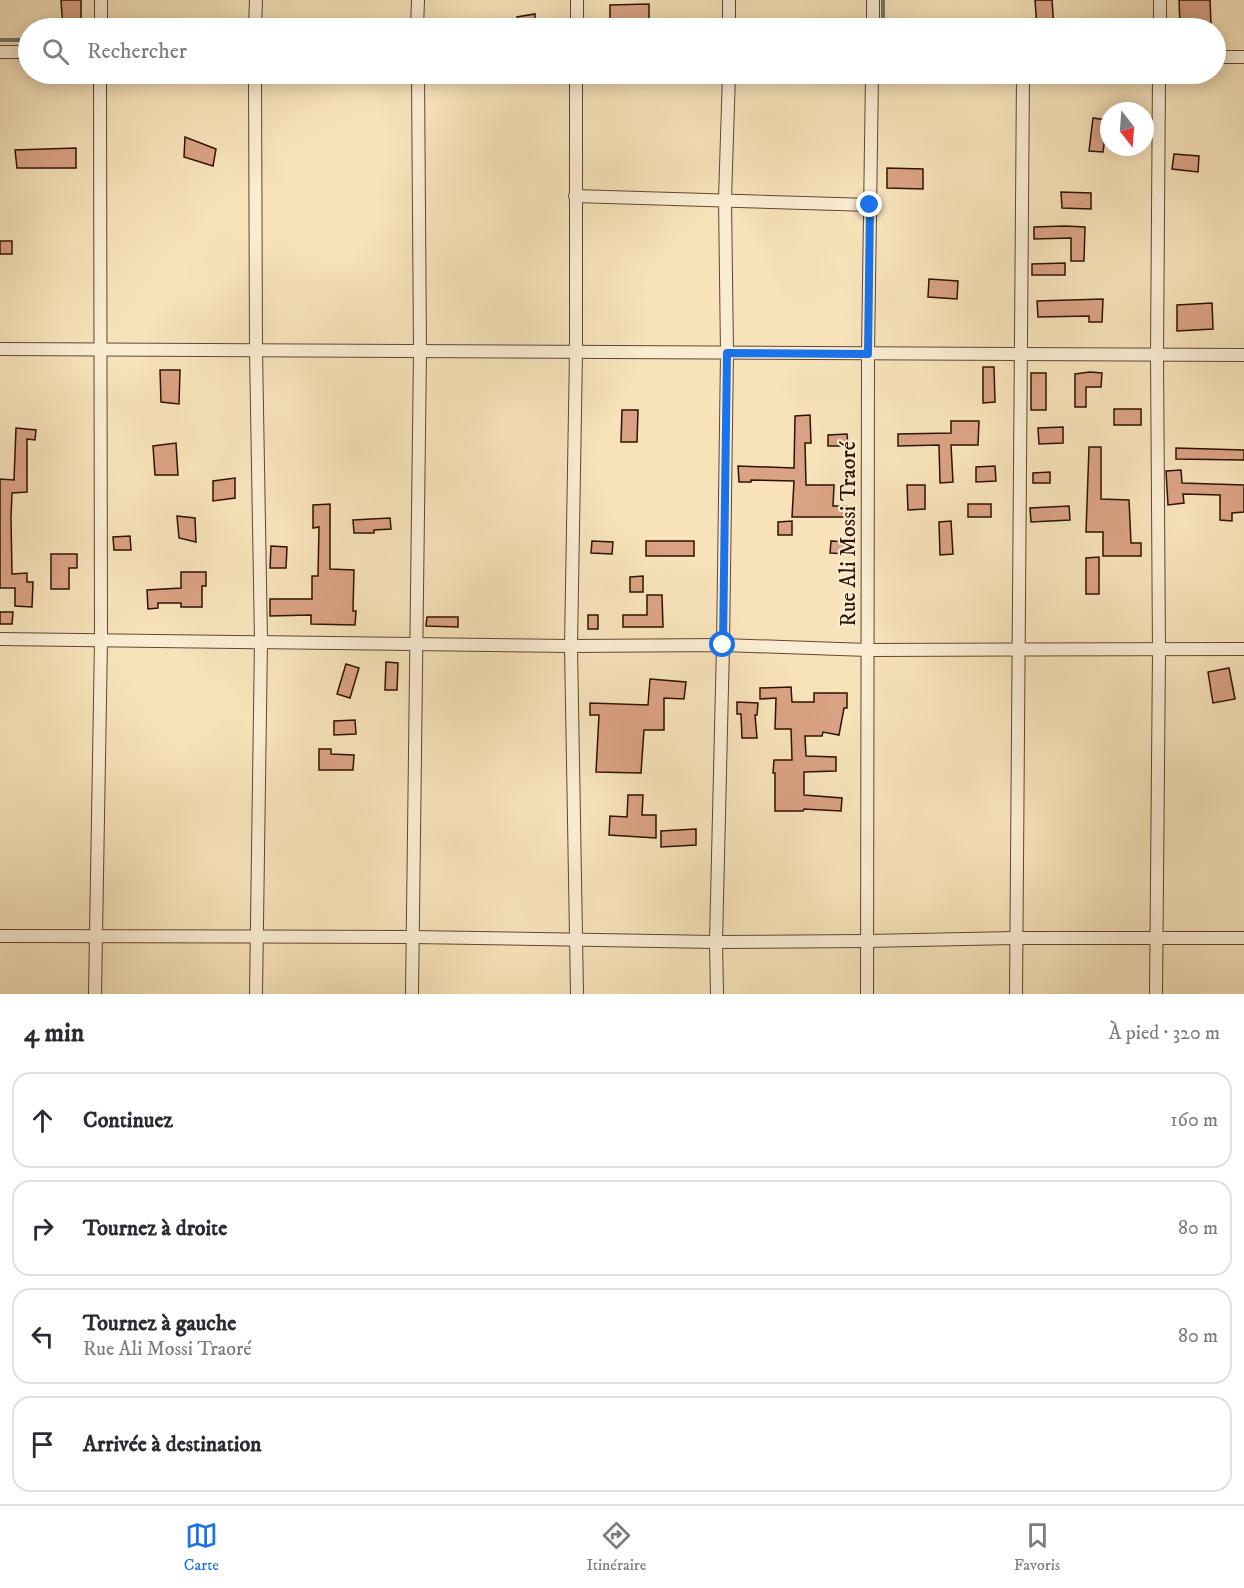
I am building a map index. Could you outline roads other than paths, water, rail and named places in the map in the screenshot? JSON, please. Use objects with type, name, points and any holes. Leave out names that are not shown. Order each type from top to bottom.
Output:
[{"type":"street","points":[[101,0],[101,18]]},
{"type":"street","points":[[255,18],[256,0]]},
{"type":"street","points":[[417,18],[418,0]]},
{"type":"street","points":[[577,18],[578,0]]},
{"type":"street","points":[[729,0],[729,18]]},
{"type":"street","points":[[873,0],[873,18]]},
{"type":"street","points":[[1160,0],[1160,18]]},
{"type":"street","points":[[0,52],[18,52]]},
{"type":"street","points":[[1226,57],[1244,57]]},
{"type":"street","points":[[95,994],[101,641],[100,84]]},
{"type":"street","points":[[255,84],[256,350],[261,641],[256,994]]},
{"type":"street","points":[[412,994],[420,352],[418,84]]},
{"type":"street","points":[[576,84],[576,352],[571,646],[577,994]]},
{"type":"street","points":[[717,994],[716,942],[727,353],[725,200],[729,84]]},
{"type":"street","name":"Rue Ali Mossi Traoré","points":[[867,994],[868,354],[872,84]]},
{"type":"street","points":[[1016,994],[1023,84]]},
{"type":"street","points":[[1156,994],[1160,84]]},
{"type":"street","points":[[575,196],[870,205]]},
{"type":"street","points":[[0,349],[1244,355]]},
{"type":"street","points":[[0,639],[571,646],[723,645],[868,650],[1244,649]]},
{"type":"street","points":[[0,936],[412,937],[716,942],[1244,938]]},
{"type":"waterway","points":[[883,0],[883,18]]},
{"type":"waterway","points":[[0,40],[18,40]]}]
